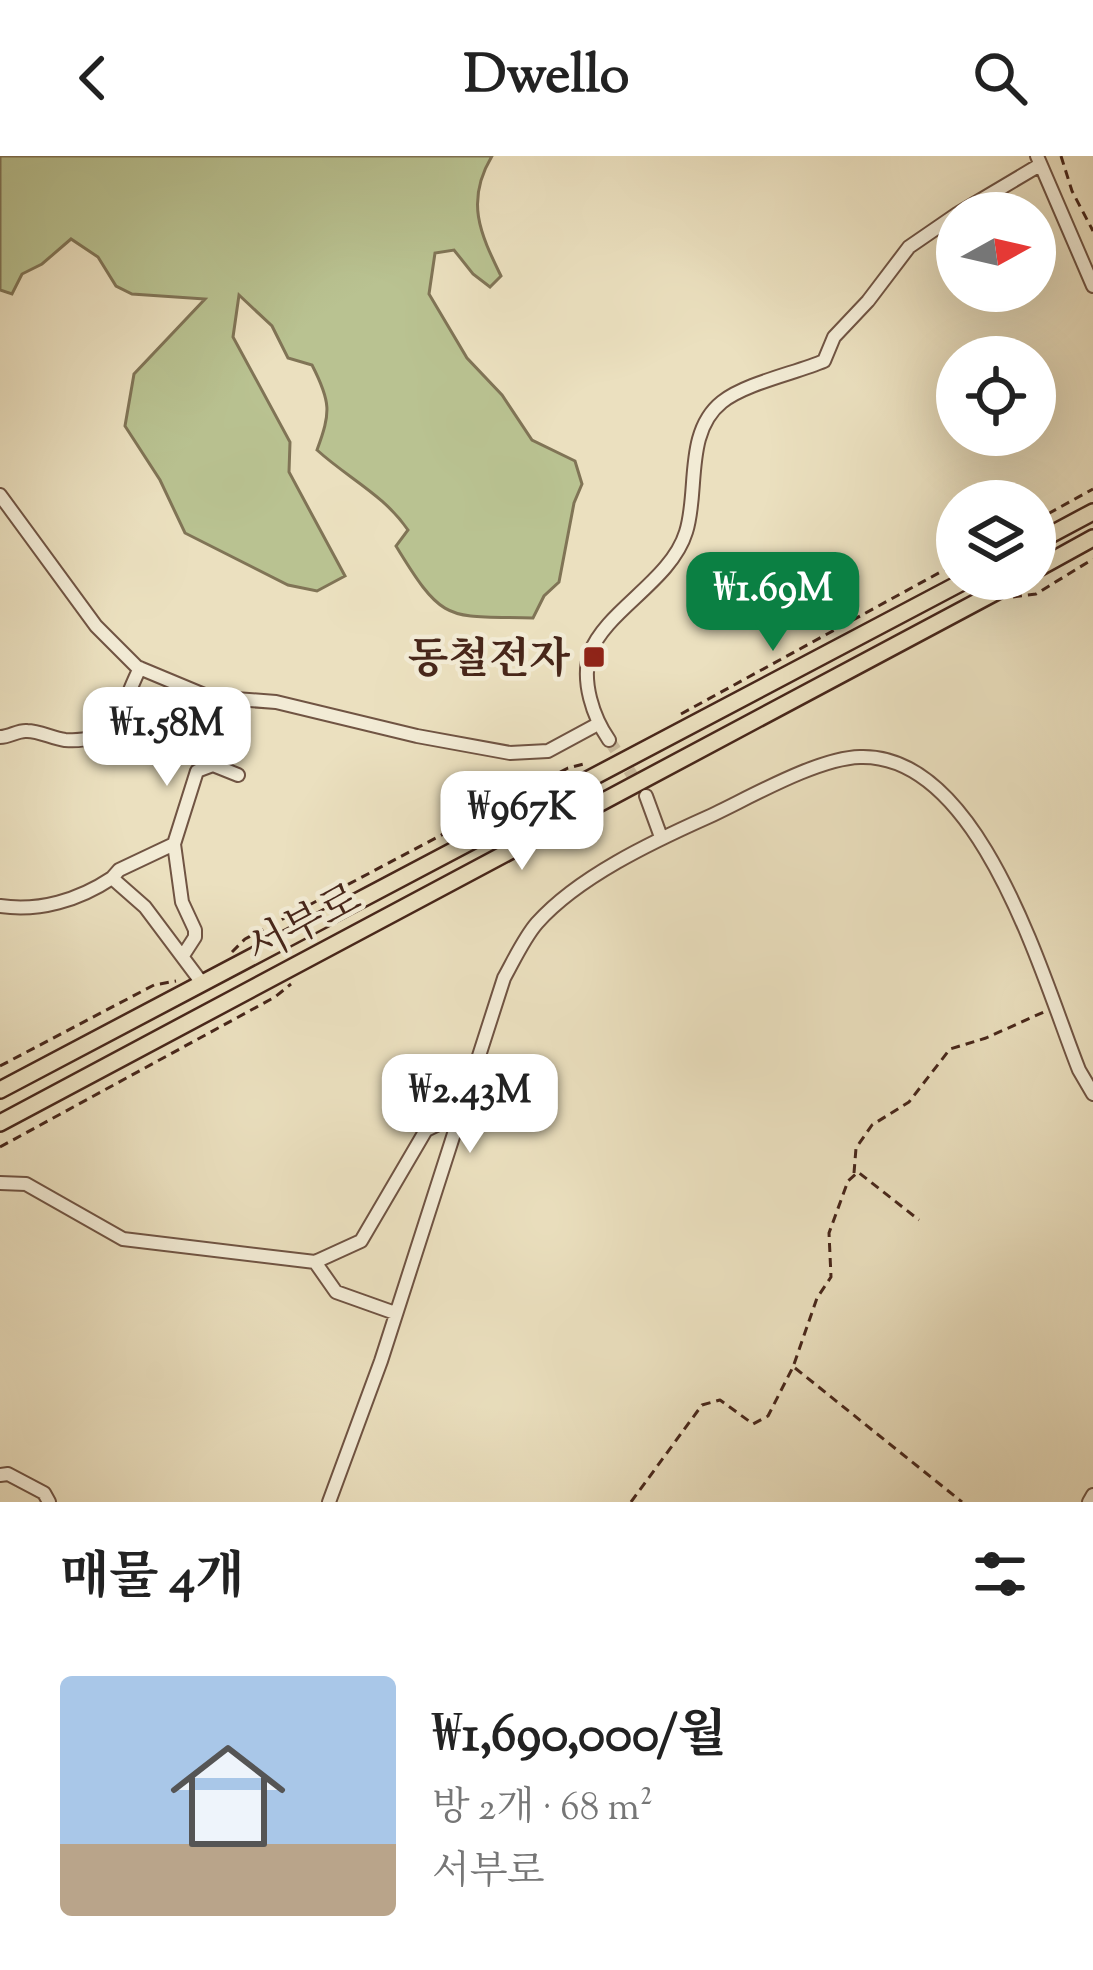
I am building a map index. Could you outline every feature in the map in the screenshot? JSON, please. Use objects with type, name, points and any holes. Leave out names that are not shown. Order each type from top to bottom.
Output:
[{"type":"main road","points":[[1056,532],[1093,512]]},
{"type":"main road","points":[[1056,558],[1093,538]]},
{"type":"main road","name":"서부로","points":[[0,1090],[200,977],[582,786],[936,596]]},
{"type":"main road","name":"서부로","points":[[0,1123],[981,600]]},
{"type":"street","points":[[991,192],[1038,161],[1093,286]]},
{"type":"street","points":[[609,740],[591,706],[588,657],[598,639],[666,568],[686,532],[704,427],[722,402],[824,361],[833,337],[910,247],[936,229]]},
{"type":"street","points":[[0,495],[96,626],[140,668],[209,697],[276,702],[417,736],[510,752],[548,751],[598,724]]},
{"type":"street","points":[[0,736],[25,730],[70,740],[106,732],[115,725],[140,668]]},
{"type":"street","points":[[329,1502],[381,1361],[504,978],[537,923],[587,883],[661,837],[767,787],[855,756],[881,758],[914,772],[960,810],[1001,873],[1093,1094]]},
{"type":"street","points":[[184,954],[195,931],[182,902],[174,844],[197,771],[213,765],[238,775]]},
{"type":"street","points":[[646,796],[661,837]]},
{"type":"street","points":[[0,906],[86,896],[119,870],[174,844]]},
{"type":"street","points":[[112,878],[145,907],[200,977]]},
{"type":"street","points":[[0,1183],[26,1184],[123,1239],[315,1262],[361,1241],[426,1130],[459,1114]]},
{"type":"street","points":[[315,1262],[336,1292],[395,1312]]},
{"type":"street","points":[[0,1475],[8,1474],[44,1493],[49,1502]]},
{"type":"path","points":[[1061,156],[1072,191],[1093,231]]},
{"type":"path","points":[[1056,509],[1093,489]]},
{"type":"path","points":[[674,718],[936,575]]},
{"type":"path","points":[[230,954],[245,939],[568,768],[593,762]]},
{"type":"path","points":[[0,1066],[154,985],[200,977]]},
{"type":"path","points":[[854,1175],[856,1148],[872,1125],[909,1102],[950,1049],[1054,1007]]},
{"type":"path","points":[[632,1502],[702,1405],[720,1400],[753,1424],[768,1416],[794,1367],[817,1298],[831,1276],[829,1233],[854,1175],[858,1172],[919,1220]]},
{"type":"path","points":[[794,1367],[962,1502]]},
{"type":"green space","points":[[0,156],[492,156],[479,188],[478,217],[501,276],[490,287],[454,250],[435,253],[429,294],[467,358],[502,395],[532,440],[575,461],[582,484],[559,582],[544,596],[533,618],[465,615],[450,611],[426,590],[396,546],[408,530],[399,518],[317,450],[327,407],[312,365],[288,358],[272,326],[239,295],[233,337],[290,442],[289,472],[345,576],[317,591],[288,585],[185,533],[160,480],[125,426],[134,374],[205,299],[132,294],[116,286],[98,257],[71,239],[22,274],[12,294],[0,290]]},
{"type":"tunnel","points":[[609,740],[642,790]]},
{"type":"place","name":"동철전자","points":[[594,657]]}]
